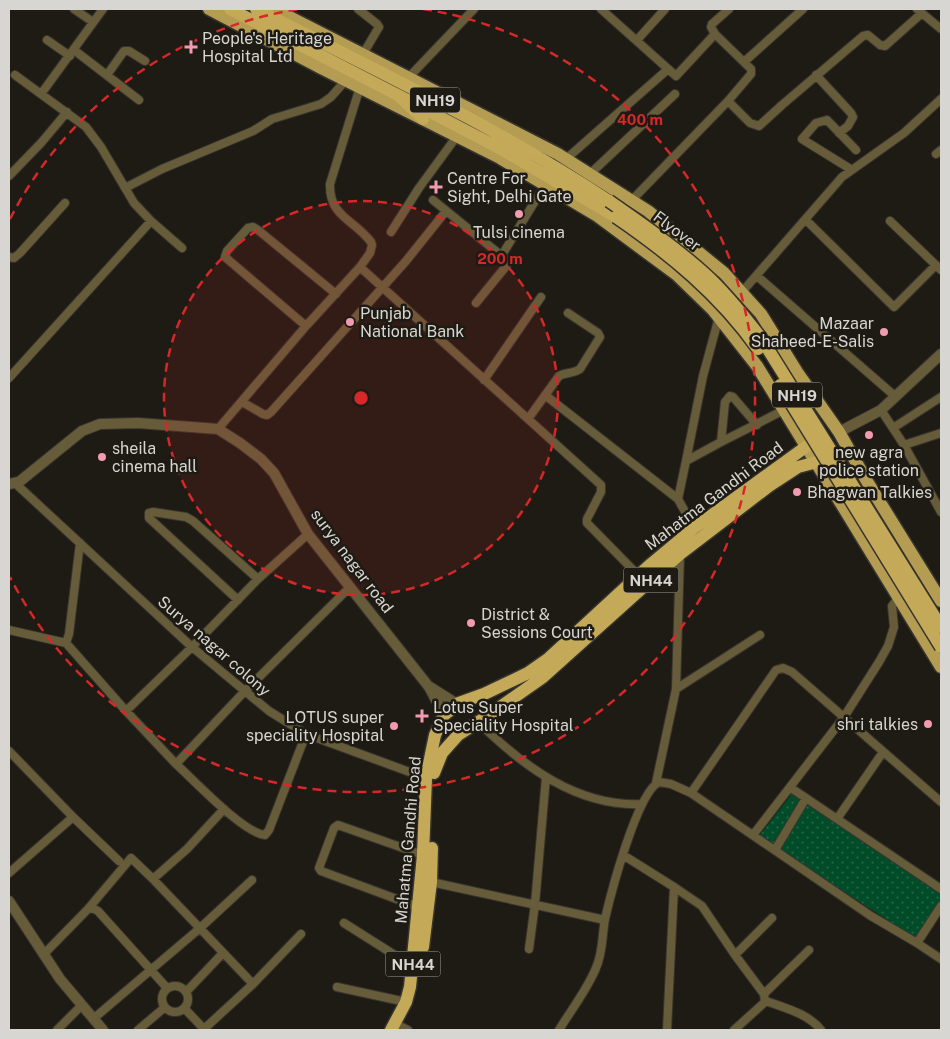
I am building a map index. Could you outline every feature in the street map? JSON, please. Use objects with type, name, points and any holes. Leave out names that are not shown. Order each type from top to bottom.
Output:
[{"type":"highway","name":"NH19","points":[[230,9],[398,95]]},
{"type":"highway","name":"Flyover","points":[[256,9],[473,120],[547,162],[609,201],[670,244],[707,275],[761,338],[941,627]]},
{"type":"highway","points":[[398,95],[423,119]]},
{"type":"highway","name":"Flyover","points":[[398,95],[501,149],[616,217],[692,274],[725,308],[754,344],[941,647]]},
{"type":"highway","name":"Mahatma Gandhi Road","points":[[400,1029],[412,966],[423,854],[426,778],[441,718],[457,704],[528,674],[548,659],[694,528],[807,446]]},
{"type":"highway","name":"Mahatma Gandhi Road","points":[[400,1029],[416,995],[431,882],[434,773],[442,753],[458,735],[543,677],[680,554],[769,486],[798,467],[817,462]]},
{"type":"highway","points":[[484,694],[494,712]]},
{"type":"highway","points":[[441,718],[446,731],[458,735]]},
{"type":"main road","points":[[209,9],[500,158],[596,215],[677,275],[719,317],[757,366],[941,667]]},
{"type":"main road","points":[[274,9],[566,159],[648,211],[724,273],[761,314],[797,372],[839,432],[857,465],[941,601]]},
{"type":"main road","points":[[792,422],[820,406]]},
{"type":"main road","points":[[829,482],[857,465]]},
{"type":"street","points":[[74,9],[93,22]]},
{"type":"street","points":[[41,94],[103,9]]},
{"type":"street","points":[[358,9],[377,24],[379,28],[363,54]]},
{"type":"street","points":[[409,77],[474,9]]},
{"type":"street","points":[[601,9],[637,40],[667,70],[676,76],[715,34]]},
{"type":"street","points":[[637,40],[665,9]]},
{"type":"street","points":[[632,200],[728,101],[751,73],[744,62],[715,34],[711,27],[729,9]]},
{"type":"street","points":[[744,62],[803,9]]},
{"type":"street","points":[[728,101],[750,123],[759,126],[863,36],[868,35],[880,45],[885,46],[919,10],[941,29]]},
{"type":"street","points":[[47,40],[107,75],[139,100]]},
{"type":"street","points":[[107,75],[124,51],[129,50],[145,61]]},
{"type":"street","points":[[566,159],[667,70]]},
{"type":"street","points":[[15,75],[86,127],[134,203],[151,221],[182,248]]},
{"type":"street","points":[[816,75],[852,113],[853,117],[848,126],[839,133]]},
{"type":"street","points":[[125,188],[162,169],[253,131],[272,119],[320,104],[331,97],[346,80]]},
{"type":"street","points":[[218,429],[306,326],[360,267],[370,253],[371,242],[335,208],[330,198],[330,184],[360,87]]},
{"type":"street","points":[[591,174],[675,94]]},
{"type":"street","points":[[742,292],[838,182],[904,133],[941,99]]},
{"type":"street","points":[[9,176],[41,144],[67,112]]},
{"type":"street","points":[[852,170],[802,138],[816,123],[827,120],[856,150]]},
{"type":"street","points":[[390,232],[457,136]]},
{"type":"street","points":[[502,255],[545,185]]},
{"type":"street","points":[[433,200],[507,260],[507,265],[476,303]]},
{"type":"street","points":[[9,257],[14,258],[20,253],[65,203]]},
{"type":"street","points":[[242,402],[263,414],[269,414],[382,287],[446,211]]},
{"type":"street","points":[[806,220],[894,307],[898,306],[938,268],[890,221]]},
{"type":"street","points":[[9,378],[151,221]]},
{"type":"street","points":[[306,326],[225,257],[227,251],[249,227],[258,230],[336,294]]},
{"type":"street","points":[[360,267],[601,486],[601,492],[587,519],[587,524],[639,576]]},
{"type":"street","points":[[757,276],[896,397]]},
{"type":"street","points":[[484,380],[541,297]]},
{"type":"street","points":[[528,419],[559,376],[564,373],[580,370],[600,337],[598,333],[568,313]]},
{"type":"street","points":[[678,499],[704,376],[719,317]]},
{"type":"street","points":[[839,432],[881,410],[941,354]]},
{"type":"street","points":[[545,395],[678,499],[694,528]]},
{"type":"street","points":[[721,442],[725,402],[728,396],[738,402],[757,425]]},
{"type":"street","points":[[894,428],[941,397]]},
{"type":"street","points":[[686,462],[784,410]]},
{"type":"street","points":[[881,410],[894,428],[941,510]]},
{"type":"street","name":"surya nagar road","points":[[12,484],[82,432],[100,424],[138,423],[218,429],[240,443],[268,466],[279,479],[308,534],[429,687],[441,718]]},
{"type":"street","points":[[904,445],[941,433]]},
{"type":"street","name":"Surya nagar colony","points":[[12,484],[80,543],[192,647],[268,711],[306,734],[426,778]]},
{"type":"street","points":[[238,600],[149,518],[149,513],[186,517],[193,521],[258,579]]},
{"type":"street","points":[[126,711],[258,579],[308,534]]},
{"type":"street","points":[[66,642],[69,634],[80,543]]},
{"type":"street","points":[[558,1030],[597,967],[605,920],[623,855],[642,804],[656,783],[676,689],[680,554]]},
{"type":"street","points":[[176,764],[244,692],[350,587]]},
{"type":"street","points":[[753,835],[844,718],[884,654],[893,631],[892,606],[899,597]]},
{"type":"street","points":[[894,622],[907,610]]},
{"type":"street","points":[[9,630],[66,642],[126,711],[176,764],[224,809],[255,832],[268,833],[306,734]]},
{"type":"street","points":[[676,689],[760,635]]},
{"type":"street","points":[[691,793],[779,668],[792,672],[941,802]]},
{"type":"street","points":[[429,687],[457,704]]},
{"type":"street","points":[[478,722],[500,744],[546,777],[584,795],[607,802],[624,805],[642,804]]},
{"type":"street","points":[[9,751],[119,861]]},
{"type":"street","points":[[836,819],[883,752]]},
{"type":"street","points":[[529,949],[535,904],[546,777]]},
{"type":"street","points":[[656,783],[662,781],[691,793],[871,916],[941,959]]},
{"type":"street","points":[[791,788],[941,889]]},
{"type":"street","points":[[774,850],[806,798]]},
{"type":"street","points":[[153,879],[187,849],[224,809]]},
{"type":"street","points":[[9,873],[73,817]]},
{"type":"street","points":[[418,907],[321,872],[319,868],[334,828],[338,825],[423,854]]},
{"type":"street","points":[[623,855],[697,902],[705,910],[765,997],[804,1016],[821,1030]]},
{"type":"street","points":[[44,954],[88,909],[131,858],[253,984]]},
{"type":"street","points":[[93,1019],[199,929],[252,880]]},
{"type":"street","points":[[431,882],[605,920]]},
{"type":"street","points":[[667,1030],[674,887]]},
{"type":"street","points":[[9,901],[60,979],[102,1030]]},
{"type":"street","points":[[917,943],[941,906]]},
{"type":"street","points":[[88,909],[92,908],[98,911],[167,988]]},
{"type":"street","points":[[735,955],[772,918]]},
{"type":"street","points":[[344,924],[412,966]]},
{"type":"street","points":[[185,1009],[205,1029],[253,984],[301,934]]},
{"type":"street","points":[[734,1030],[809,950]]},
{"type":"street","points":[[186,992],[223,953]]},
{"type":"street","points":[[175,986],[186,992],[188,1001],[185,1009],[181,1012],[172,1012],[164,1008],[161,1000],[167,988],[175,986]]},
{"type":"street","points":[[336,987],[406,1002]]},
{"type":"street","points":[[56,1030],[81,1006]]},
{"type":"street","points":[[138,1030],[164,1008]]},
{"type":"green space","points":[[794,791],[941,886],[941,900],[915,938],[759,836]]},
{"type":"place","name":"People's Heritage Hospital Ltd","points":[[191,47]]},
{"type":"place","name":"Centre For Sight, Delhi Gate","points":[[436,187]]},
{"type":"place","name":"Tulsi cinema","points":[[519,214]]},
{"type":"place","name":"Punjab National Bank","points":[[350,322]]},
{"type":"place","name":"Mazaar Shaheed-E-Salis","points":[[884,332]]},
{"type":"place","name":"new agra police station","points":[[869,435]]},
{"type":"place","name":"sheila cinema hall","points":[[102,457]]},
{"type":"place","name":"Bhagwan Talkies","points":[[797,492]]},
{"type":"place","name":"District & Sessions Court","points":[[471,623]]},
{"type":"place","name":"Lotus Super Speciality Hospital","points":[[422,716]]},
{"type":"place","name":"shri talkies","points":[[928,724]]},
{"type":"place","name":"LOTUS super speciality Hospital","points":[[394,726]]}]
